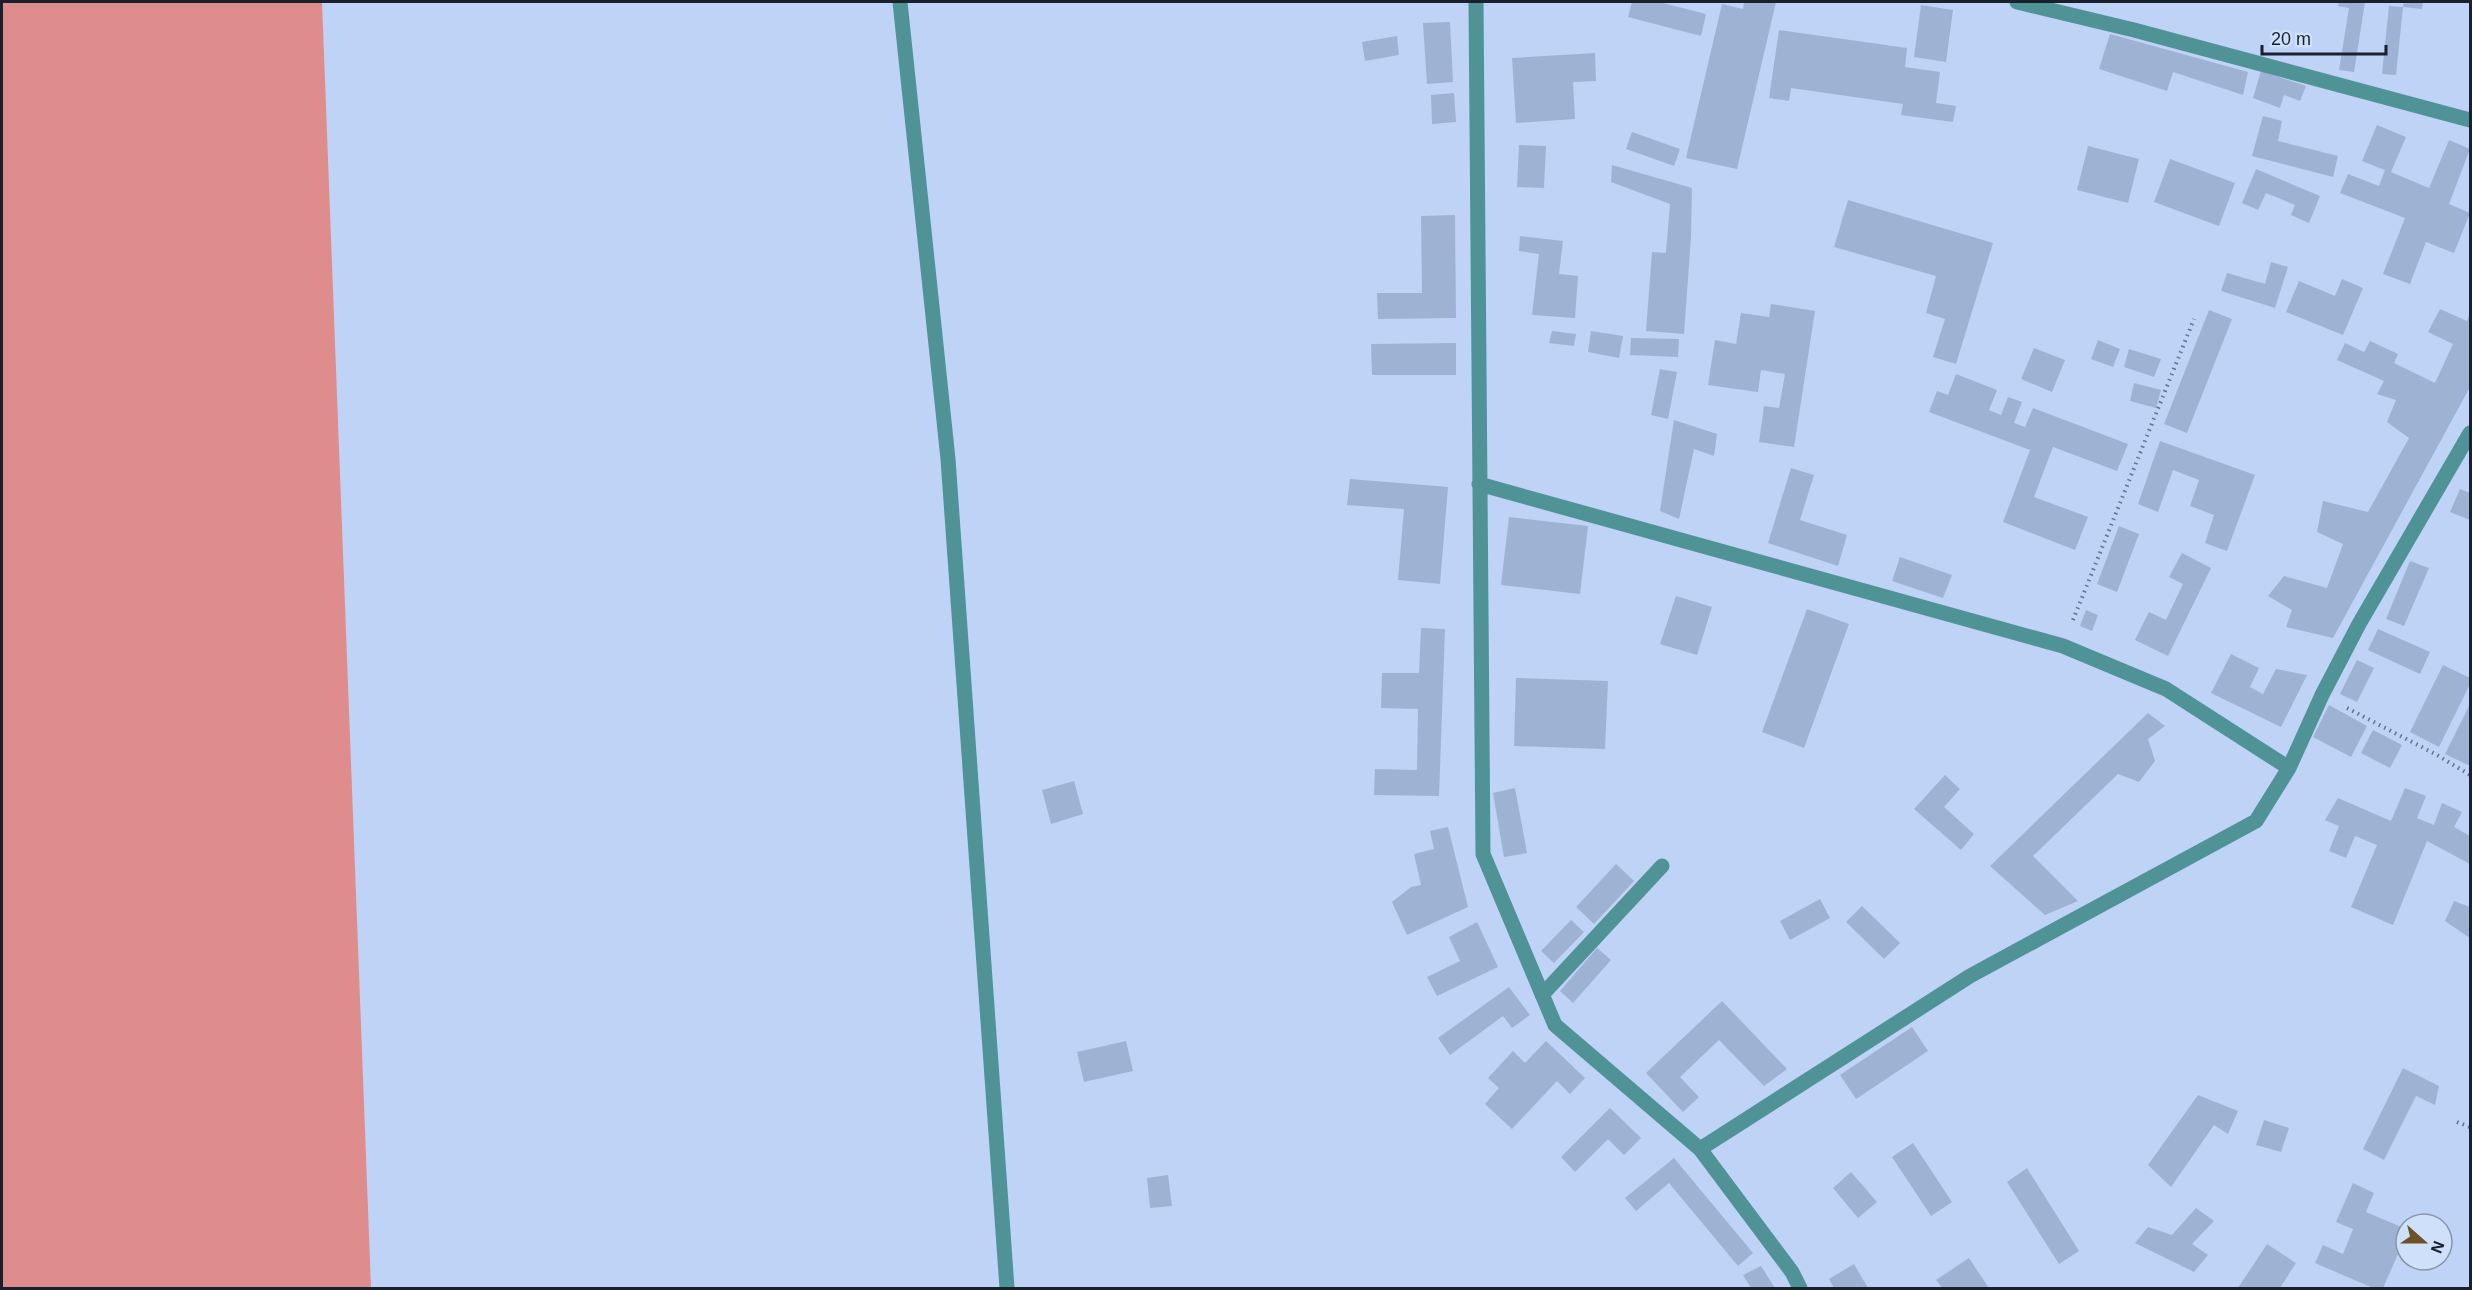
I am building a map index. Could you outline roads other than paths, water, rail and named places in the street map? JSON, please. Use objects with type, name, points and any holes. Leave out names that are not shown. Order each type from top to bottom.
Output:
[{"type":"street","points":[[900,2],[948,459],[1007,1288]]},
{"type":"street","points":[[1476,2],[1484,854],[1555,1025],[1700,1149],[1792,1272],[1800,1288]]},
{"type":"street","points":[[2017,2],[2134,30],[2470,120]]},
{"type":"street","points":[[1700,1149],[1970,976],[2256,822],[2289,768],[2322,695],[2359,624],[2470,432]]},
{"type":"street","points":[[1479,484],[2063,646],[2166,689],[2289,768]]},
{"type":"street","points":[[1542,995],[1662,866]]}]
